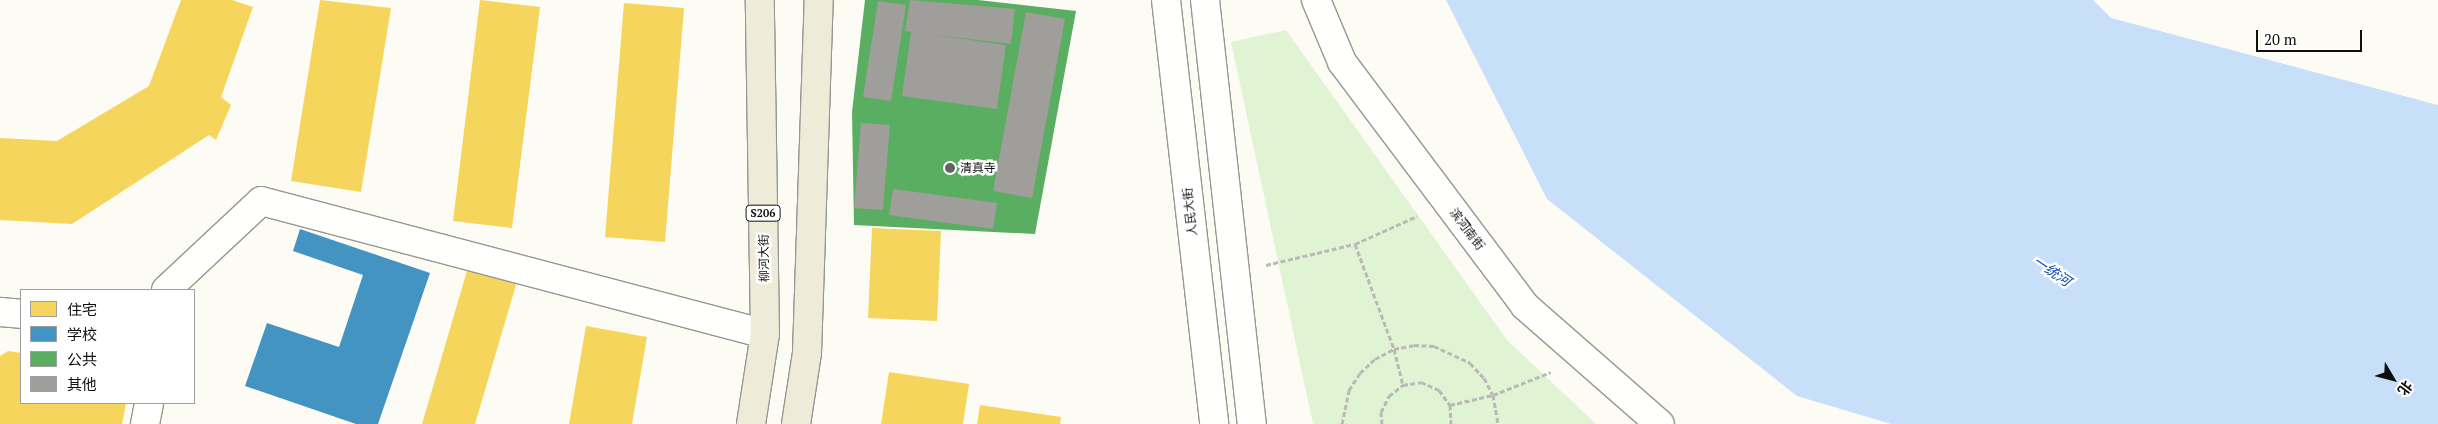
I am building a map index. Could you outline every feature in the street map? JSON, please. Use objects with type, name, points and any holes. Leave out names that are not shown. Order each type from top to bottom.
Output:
[{"type":"main road","name":"柳河大街","points":[[751,424],[765,334],[760,0]]},
{"type":"main road","points":[[796,424],[807,353],[820,0]]},
{"type":"street","name":"人民大街","points":[[1166,0],[1214,424]]},
{"type":"street","points":[[1205,0],[1252,424]]},
{"type":"street","name":"滨河南街","points":[[1316,0],[1342,62],[1525,306],[1660,424]]},
{"type":"street","points":[[171,288],[262,201],[765,334]]},
{"type":"street","points":[[0,312],[20,314]]},
{"type":"street","points":[[145,424],[149,404]]},
{"type":"path","points":[[1235,273],[1355,244],[1447,202]]},
{"type":"path","points":[[1355,244],[1394,349],[1403,385]]},
{"type":"path","points":[[1342,424],[1349,390],[1360,372],[1375,358],[1394,349],[1414,345],[1434,346],[1453,352],[1479,373],[1493,395],[1498,424]]},
{"type":"path","points":[[1450,405],[1493,395],[1584,358]]},
{"type":"path","points":[[1382,424],[1381,412],[1388,396],[1403,385],[1421,382],[1439,390],[1450,405],[1451,424]]},
{"type":"green space","points":[[1286,30],[1507,340],[1596,424],[1313,424],[1231,42]]},
{"type":"water","name":"一统河","points":[[1446,0],[2093,0],[2111,18],[2438,105],[2438,424],[1891,424],[1797,396],[1547,199]]},
{"type":"building: 住宅","points":[[181,0],[232,0],[253,7],[221,97],[231,105],[216,140],[209,135],[72,224],[0,220],[0,138],[57,141],[149,86]]},
{"type":"building: 住宅","points":[[320,0],[391,8],[361,192],[291,181]]},
{"type":"building: 住宅","points":[[480,0],[540,7],[512,228],[453,221]]},
{"type":"building: 住宅","points":[[624,3],[684,8],[665,242],[605,237]]},
{"type":"building: 住宅","points":[[872,228],[941,231],[937,321],[868,318]]},
{"type":"building: 住宅","points":[[469,264],[518,278],[475,424],[422,424]]},
{"type":"building: 住宅","points":[[586,326],[647,337],[632,424],[569,424]]},
{"type":"building: 住宅","points":[[8,351],[20,353],[20,404],[126,404],[122,424],[0,424],[0,356]]},
{"type":"building: 住宅","points":[[889,372],[969,384],[963,424],[881,424]]},
{"type":"building: 住宅","points":[[980,405],[1061,417],[1060,424],[977,424]]},
{"type":"building: 学校","points":[[300,229],[430,273],[378,424],[356,424],[245,386],[267,323],[339,347],[363,275],[293,251]]},
{"type":"building: 公共","name":"清真寺","points":[[865,0],[978,0],[1076,11],[1035,234],[854,225],[852,112]]},
{"type":"building: 其他","points":[[910,0],[1015,9],[1011,44],[928,34],[1006,45],[997,109],[902,96],[911,32],[905,31]]},
{"type":"building: 其他","points":[[878,1],[906,5],[891,101],[863,97]]},
{"type":"building: 其他","points":[[1026,12],[1065,19],[1032,198],[993,191]]},
{"type":"building: 其他","points":[[861,123],[890,125],[883,210],[854,208]]},
{"type":"building: 其他","points":[[893,189],[997,203],[993,229],[889,215]]},
{"type":"place","name":"清真寺","points":[[950,168]]}]
